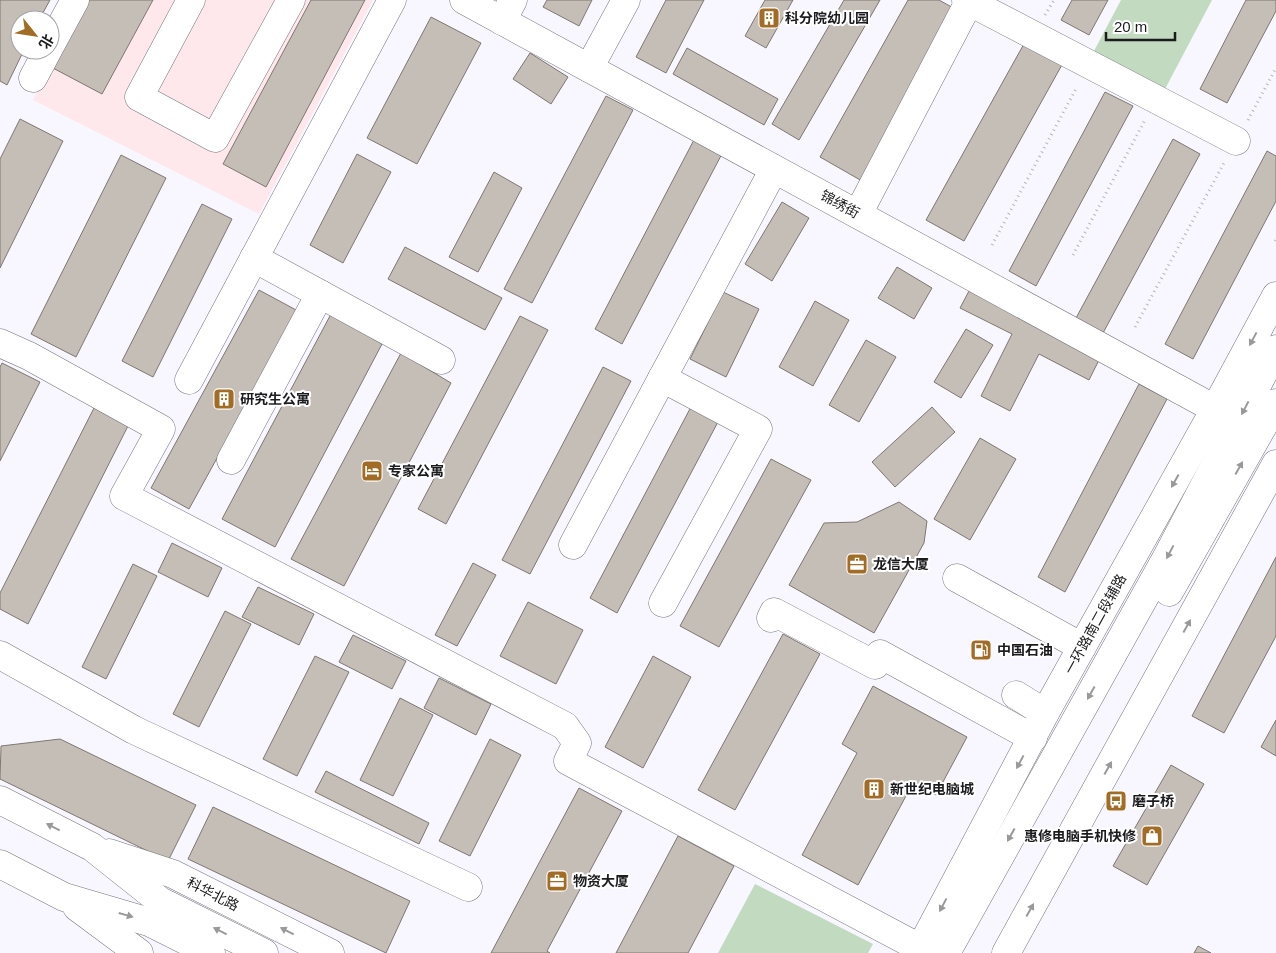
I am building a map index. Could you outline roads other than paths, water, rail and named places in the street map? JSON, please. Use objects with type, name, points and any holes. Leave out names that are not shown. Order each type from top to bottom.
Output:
[{"type":"street","points":[[60,28],[75,0]]},
{"type":"street","points":[[191,0],[139,97],[215,138],[291,0]]},
{"type":"street","points":[[189,380],[392,0]]},
{"type":"street","name":"锦绣街","points":[[464,0],[507,10],[589,68],[1216,409]]},
{"type":"street","points":[[589,68],[626,0]]},
{"type":"street","points":[[858,214],[968,1],[1236,141]]},
{"type":"street","points":[[33,78],[43,60]]},
{"type":"street","points":[[573,545],[774,169]]},
{"type":"street","points":[[254,258],[441,360]]},
{"type":"street","points":[[231,460],[320,294]]},
{"type":"street","name":"一环路南二段辅路","points":[[928,951],[1046,713],[1216,409],[1276,296]]},
{"type":"street","points":[[0,343],[29,356],[161,429],[124,496],[565,726],[577,743],[568,761],[928,951],[1168,555],[1276,349]]},
{"type":"street","points":[[662,378],[758,429],[663,603]]},
{"type":"street","points":[[966,953],[1276,403]]},
{"type":"street","points":[[1006,953],[1276,464]]},
{"type":"street","points":[[958,578],[1082,647]]},
{"type":"street","points":[[771,618],[774,612],[875,665],[880,654],[1033,738]]},
{"type":"street","points":[[0,655],[134,730],[468,887]]},
{"type":"street","points":[[1016,695],[1046,713]]},
{"type":"street","name":"科华北路","points":[[0,800],[92,847],[173,874],[330,953]]},
{"type":"street","name":"科华北路","points":[[92,847],[160,900],[264,953]]},
{"type":"street","points":[[0,864],[64,897],[139,953]]},
{"type":"street","points":[[64,897],[149,922],[211,953]]},
{"type":"place","name":"科分院幼儿园","points":[[769,18]]},
{"type":"place","name":"研究生公寓","points":[[224,399]]},
{"type":"place","name":"专家公寓","points":[[372,471]]},
{"type":"place","name":"龙信大厦","points":[[857,564]]},
{"type":"place","name":"中国石油","points":[[981,650]]},
{"type":"place","name":"新世纪电脑城","points":[[874,789]]},
{"type":"place","name":"磨子桥","points":[[1116,801]]},
{"type":"place","name":"惠修电脑手机快修","points":[[1152,836]]},
{"type":"place","name":"物资大厦","points":[[557,881]]}]
